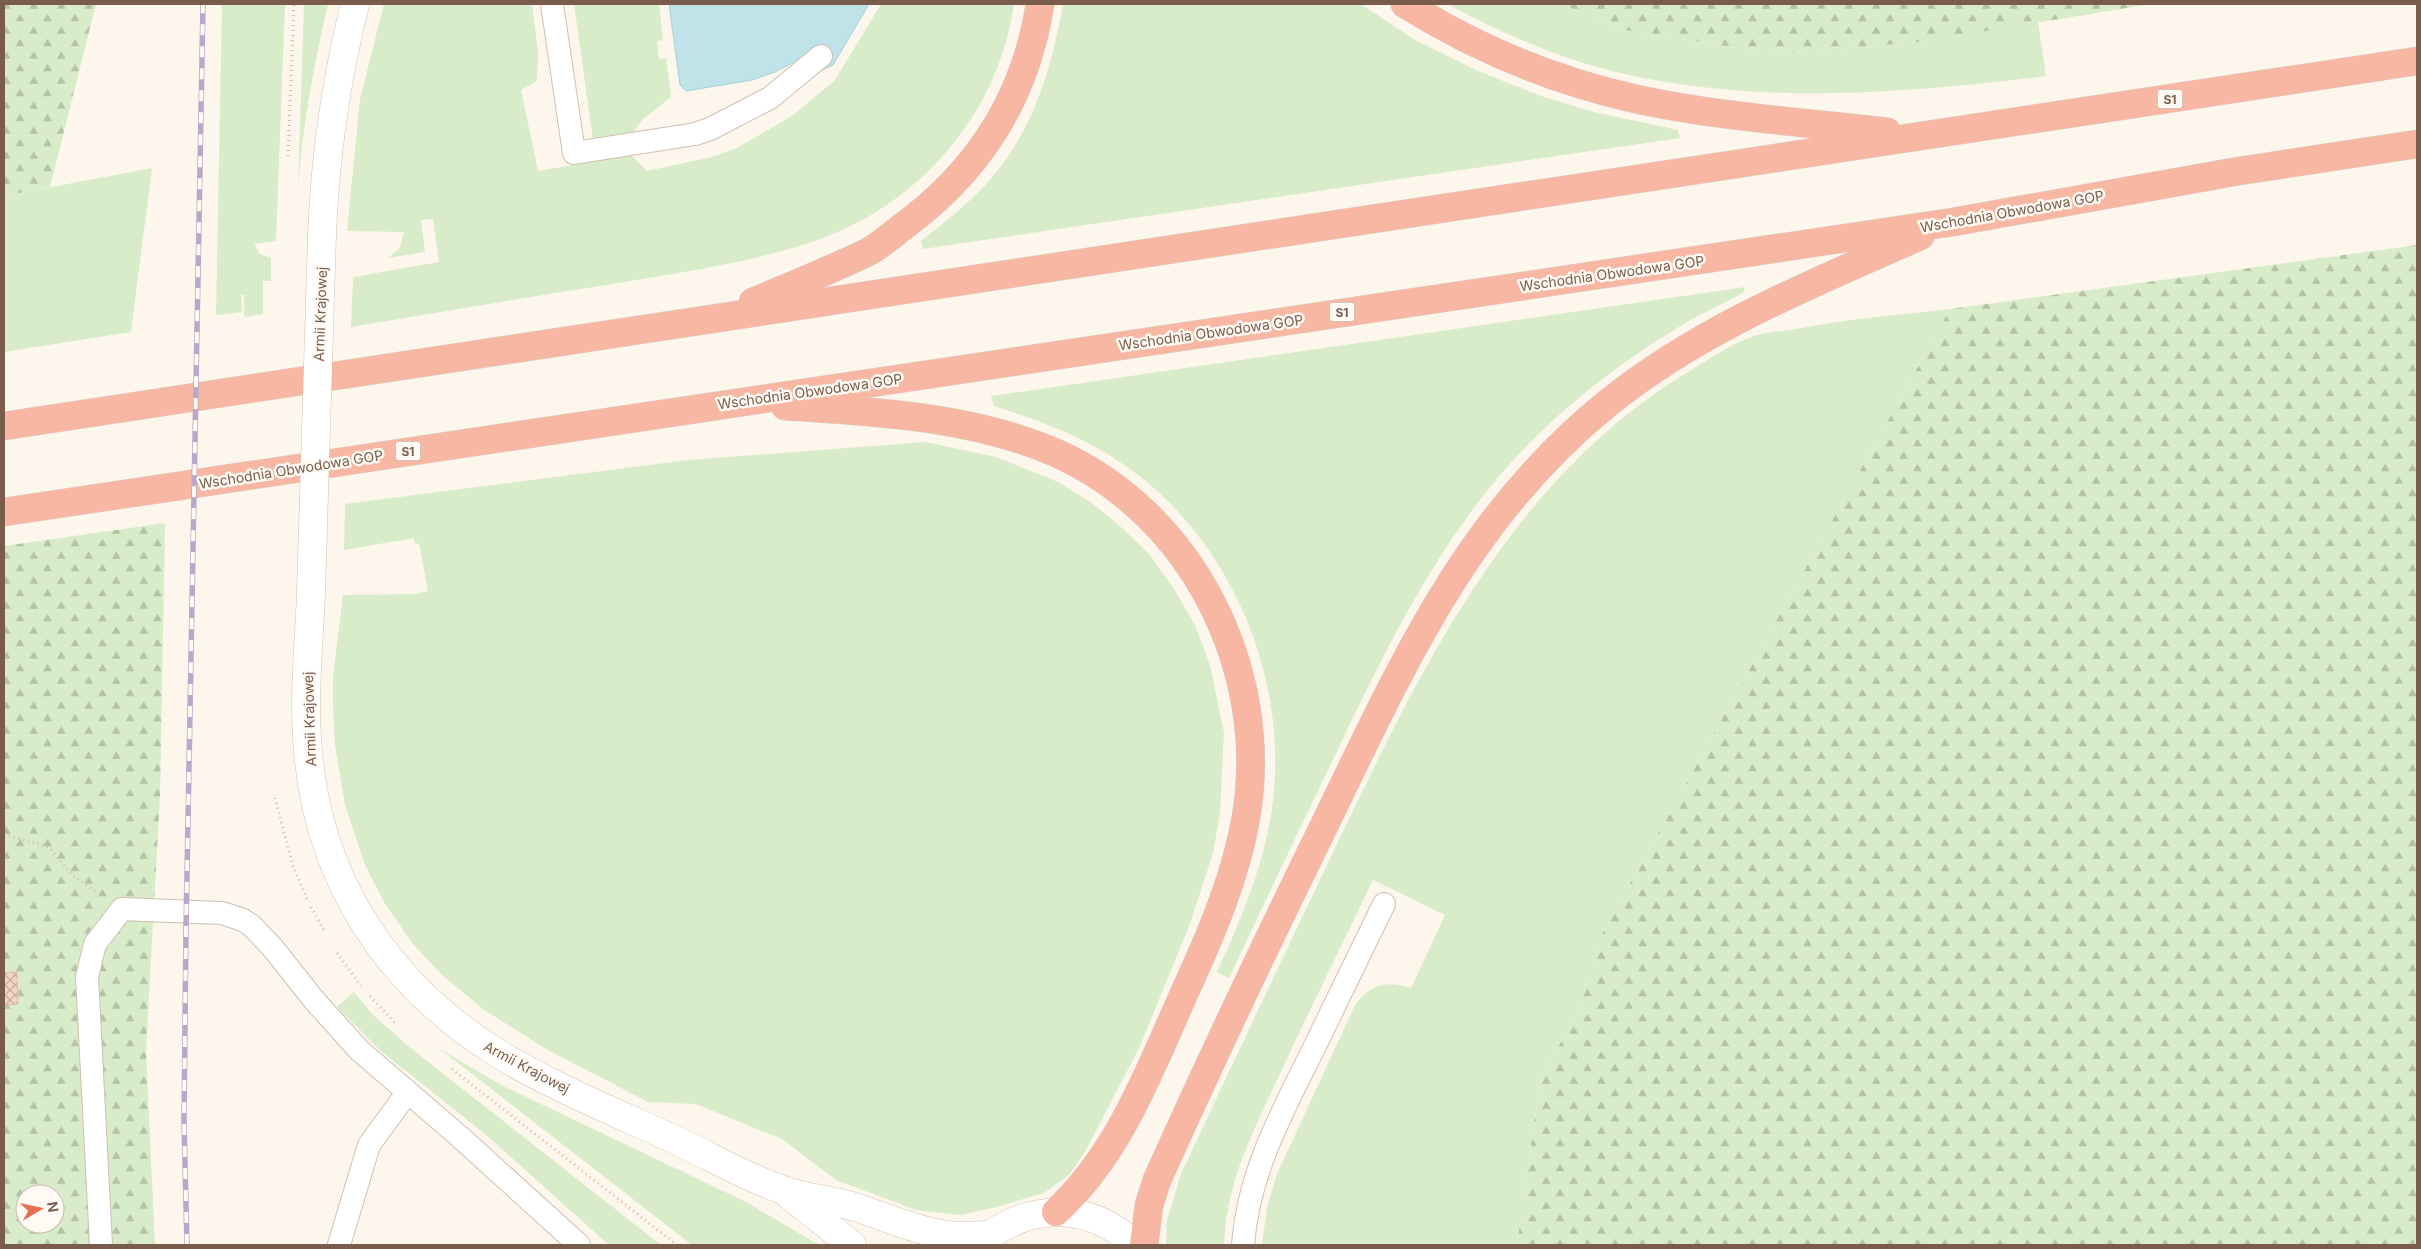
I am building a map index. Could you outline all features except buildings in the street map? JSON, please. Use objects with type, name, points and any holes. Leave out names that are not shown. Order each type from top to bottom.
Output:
[{"type":"highway","points":[[721,316],[869,251],[927,209],[955,183],[986,144],[1012,98],[1031,46],[1040,4]]},
{"type":"highway","points":[[1406,4],[1462,36],[1503,56],[1577,82],[1627,96],[1694,109],[1924,136]]},
{"type":"highway","name":"S1","points":[[4,426],[721,316],[2417,61]]},
{"type":"highway","name":"Wschodnia Obwodowa GOP","points":[[4,512],[1953,222],[2239,171],[2417,144]]},
{"type":"highway","points":[[1144,1245],[1145,1227],[1157,1180],[1255,967],[1401,667],[1428,618],[1485,530],[1515,493],[1549,456],[1608,403],[1646,374],[1708,336],[1763,306],[1953,222]]},
{"type":"highway","points":[[732,403],[892,413],[946,421],[979,428],[1054,452],[1084,467],[1111,485],[1142,510],[1183,556],[1202,583],[1218,613],[1241,676],[1250,743],[1246,815],[1239,850],[1230,880],[1202,952],[1128,1114],[1093,1173],[1056,1212]]},
{"type":"main road","name":"Armii Krajowej","points":[[355,4],[331,116],[324,185],[306,710],[308,751],[315,802],[326,843],[341,881],[359,916],[388,958],[428,1001],[500,1055],[562,1087],[782,1190],[854,1207],[929,1232],[983,1240]]},
{"type":"main road","name":"Armii Krajowej","points":[[782,1190],[852,1245]]},
{"type":"main road","points":[[983,1240],[1014,1220],[1056,1212],[1098,1220],[1123,1235],[1135,1245]]},
{"type":"lane","points":[[552,4],[574,153],[695,134],[710,129],[770,98],[821,56]]},
{"type":"lane","points":[[1243,1245],[1253,1183],[1273,1131],[1384,904]]},
{"type":"lane","points":[[101,1245],[87,977],[95,944],[122,909],[222,913],[243,920],[261,934],[314,1000],[359,1050],[460,1137],[580,1245]]},
{"type":"lane","points":[[339,1245],[369,1145],[407,1093]]},
{"type":"path","points":[[288,164],[294,4]]},
{"type":"path","points":[[4,834],[49,847],[73,876],[122,909]]},
{"type":"green space","points":[[4,4],[96,4],[50,187],[4,196]]},
{"type":"green space","points":[[222,4],[285,4],[276,241],[254,244],[260,254],[271,258],[271,281],[263,281],[263,314],[244,317],[244,295],[241,295],[242,312],[216,315]]},
{"type":"green space","points":[[304,4],[328,4],[310,94],[298,186]]},
{"type":"green space","points":[[384,4],[532,4],[538,52],[537,81],[521,90],[538,171],[631,155],[647,171],[712,157],[737,148],[792,116],[835,80],[881,4],[1014,4],[1005,45],[991,83],[971,119],[947,151],[919,180],[886,205],[851,226],[787,250],[680,273],[351,327],[353,277],[439,262],[433,219],[421,220],[425,252],[388,258],[400,248],[404,232],[347,231],[360,99]]},
{"type":"green space","points":[[574,4],[659,4],[663,40],[657,41],[659,59],[666,58],[671,97],[643,119],[632,134],[593,140]]},
{"type":"green space","points":[[1063,4],[1361,4],[1415,40],[1478,71],[1541,96],[1594,112],[1678,130],[1680,138],[923,249],[921,241],[989,181],[1018,141],[1029,120],[1046,75]]},
{"type":"green space","points":[[1448,4],[1562,4],[1623,30],[1778,54],[1919,42],[2038,22],[2046,76],[1941,87],[1835,93],[1729,90],[1676,84],[1624,74],[1556,54],[1490,26]]},
{"type":"green space","points":[[1562,4],[2151,4],[1919,42],[1778,54],[1623,30]]},
{"type":"green space","points":[[152,168],[131,332],[4,352],[4,196]]},
{"type":"green space","points":[[2417,245],[2417,1245],[1517,1245],[1541,1076],[1578,1013],[1603,932],[1950,309]]},
{"type":"green space","points":[[1745,287],[1744,292],[1653,343],[1592,387],[1536,436],[1490,487],[1439,558],[1395,634],[1229,978],[1217,972],[1256,876],[1271,815],[1275,768],[1273,722],[1265,675],[1251,630],[1231,587],[1206,547],[1176,510],[1142,478],[1107,454],[1071,435],[994,406],[991,396]]},
{"type":"green space","points":[[1950,309],[1603,932],[1578,1013],[1541,1076],[1517,1245],[1262,1245],[1267,1208],[1277,1174],[1355,1005],[1373,988],[1394,984],[1411,988],[1445,915],[1373,880],[1250,1140],[1235,1180],[1230,1200],[1224,1245],[1166,1245],[1167,1220],[1181,1174],[1360,796],[1394,727],[1431,659],[1470,593],[1514,531],[1564,473],[1620,421],[1683,375],[1736,343],[1769,333],[1854,320]]},
{"type":"green space","points":[[926,442],[996,457],[1058,482],[1093,504],[1121,527],[1150,555],[1174,589],[1195,625],[1210,665],[1224,733],[1220,813],[1213,853],[1190,924],[1139,1048],[1086,1150],[1069,1175],[1044,1193],[997,1207],[960,1215],[916,1210],[836,1180],[782,1139],[696,1104],[648,1102],[546,1049],[483,1009],[441,974],[413,944],[385,904],[365,865],[345,805],[335,746],[333,706],[333,676],[343,595],[416,594],[428,591],[419,543],[415,544],[414,538],[344,550],[345,504],[688,460]]},
{"type":"green space","points":[[165,523],[160,796],[146,1051],[155,1245],[4,1245],[4,546]]},
{"type":"green space","points":[[354,992],[371,1013],[408,1046],[661,1245],[609,1245],[485,1134],[382,1052],[337,1007]]},
{"type":"green space","points":[[440,1049],[501,1085],[746,1202],[819,1245],[692,1245]]},
{"type":"water","points":[[669,4],[869,4],[833,65],[816,73],[804,57],[775,72],[752,80],[686,91],[680,85]]},
{"type":"railway","points":[[187,1245],[184,1121],[186,929],[203,4]]}]
